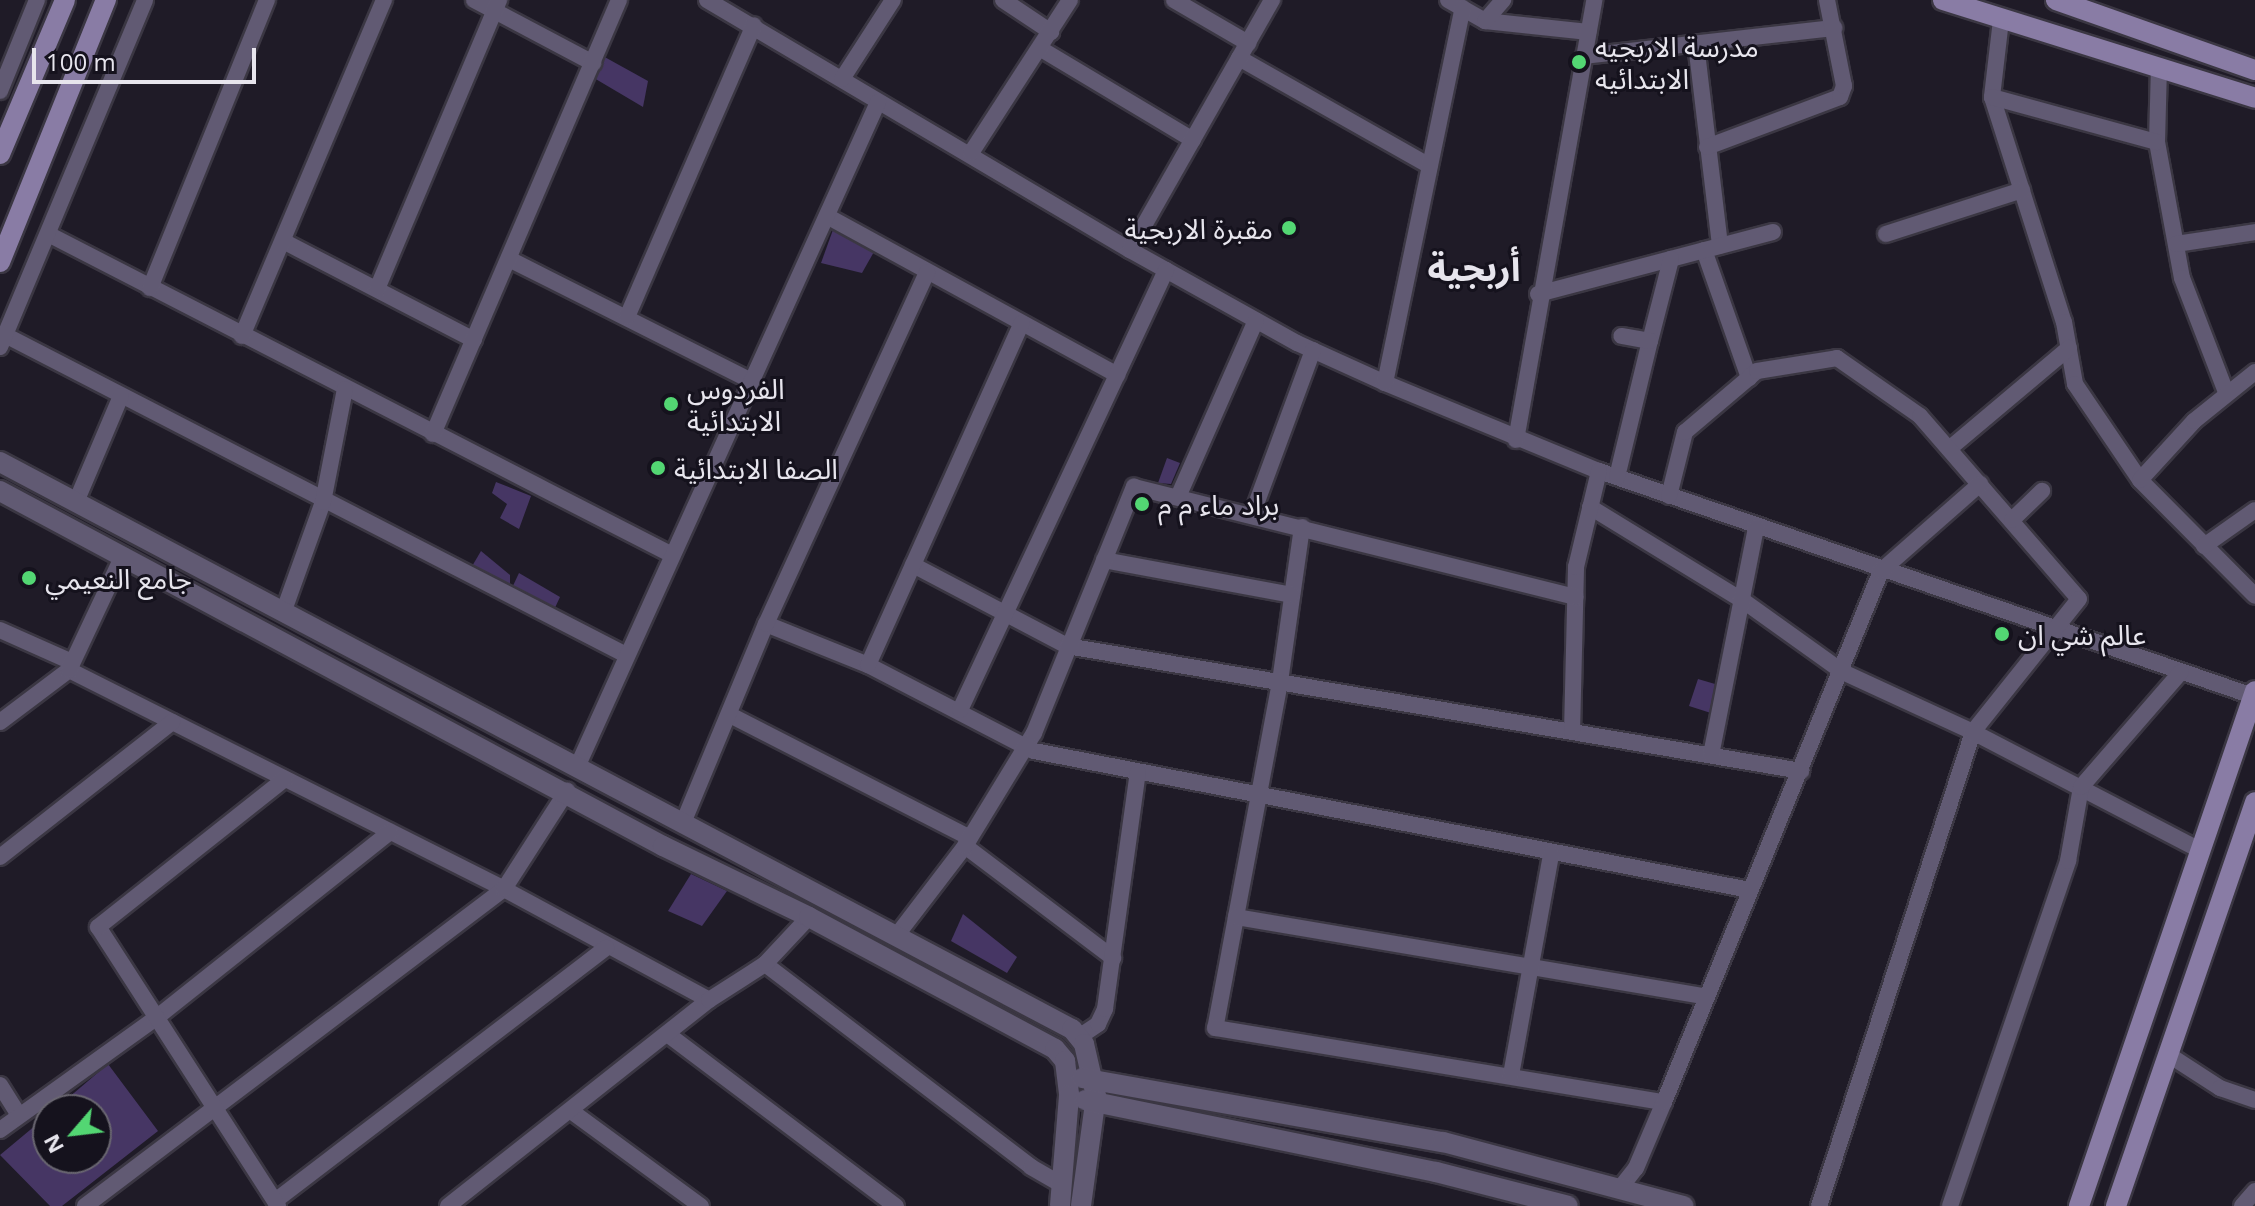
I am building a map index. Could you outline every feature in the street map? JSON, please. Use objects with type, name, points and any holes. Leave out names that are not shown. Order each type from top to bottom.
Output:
[{"type":"main road","points":[[0,154],[65,0]]},
{"type":"main road","points":[[0,262],[106,0]]},
{"type":"main road","points":[[1943,0],[2255,98]]},
{"type":"main road","points":[[2059,0],[2255,70]]},
{"type":"main road","points":[[2079,1206],[2254,693]]},
{"type":"main road","points":[[2116,1206],[2255,802]]},
{"type":"main road","points":[[2204,841],[2218,854],[2234,853],[2241,845]]},
{"type":"main road","points":[[2181,908],[2192,897],[2203,896],[2215,907],[2215,918]]},
{"type":"street","points":[[0,91],[37,0]]},
{"type":"street","points":[[145,0],[50,235],[3,341],[121,396],[626,655]]},
{"type":"street","points":[[150,288],[267,0]]},
{"type":"street","points":[[242,336],[384,0]]},
{"type":"street","points":[[474,0],[496,6],[593,63]]},
{"type":"street","points":[[433,434],[619,0]]},
{"type":"street","points":[[707,0],[754,25],[878,102],[971,153],[1130,250],[1313,350],[1385,383],[1516,440],[1669,496],[2054,631],[2254,693]]},
{"type":"street","points":[[1003,0],[1051,32]]},
{"type":"street","points":[[971,153],[1070,0]]},
{"type":"street","points":[[1174,0],[1248,43]]},
{"type":"street","points":[[1130,250],[1272,0]]},
{"type":"street","points":[[1485,21],[1503,0]]},
{"type":"street","points":[[1516,440],[1538,294],[1594,0]]},
{"type":"street","points":[[1707,147],[1840,97],[1844,86],[1827,0]]},
{"type":"street","points":[[842,79],[891,1]]},
{"type":"street","points":[[1385,383],[1430,166],[1456,4],[1485,21],[1588,32]]},
{"type":"street","points":[[377,289],[496,6]]},
{"type":"street","points":[[2001,20],[1992,97],[2069,348],[2075,384],[2140,480],[2255,596]]},
{"type":"street","points":[[627,317],[754,25]]},
{"type":"street","points":[[1584,56],[1834,28]]},
{"type":"street","points":[[1696,44],[1707,147],[1712,248],[1749,378]]},
{"type":"street","points":[[1041,49],[1193,140]]},
{"type":"street","points":[[1239,58],[1430,166]]},
{"type":"street","points":[[2159,66],[2157,142],[2182,278],[2226,392]]},
{"type":"street","points":[[1992,97],[2157,142]]},
{"type":"street","points":[[578,765],[878,102]]},
{"type":"street","points":[[1886,234],[2022,190]]},
{"type":"street","points":[[827,216],[1117,375]]},
{"type":"street","points":[[1538,294],[1773,232]]},
{"type":"street","points":[[2176,244],[2255,232]]},
{"type":"street","points":[[50,235],[672,555]]},
{"type":"street","points":[[283,241],[474,340]]},
{"type":"street","points":[[509,259],[750,380]]},
{"type":"street","points":[[1617,477],[1671,259]]},
{"type":"street","points":[[960,710],[1166,270]]},
{"type":"street","points":[[683,823],[732,716],[766,624],[927,272]]},
{"type":"street","points":[[1178,497],[1256,320]]},
{"type":"street","points":[[868,665],[1022,323]]},
{"type":"street","points":[[1621,336],[1650,341]]},
{"type":"street","points":[[1949,449],[2069,348]]},
{"type":"street","points":[[1252,515],[1313,350]]},
{"type":"street","points":[[1669,496],[1685,432],[1757,371],[1837,358],[1920,416],[2079,599],[1973,732],[1819,1206]]},
{"type":"street","points":[[2140,480],[2226,392],[2255,372]]},
{"type":"street","points":[[283,613],[323,502],[345,389]]},
{"type":"street","points":[[76,502],[121,396]]},
{"type":"street","points":[[0,462],[864,917],[1079,1037],[1095,1079],[1081,1206]]},
{"type":"street","points":[[1572,732],[1576,567],[1599,471]]},
{"type":"street","points":[[1621,1187],[1636,1168],[1664,1102],[1704,996],[1843,672],[1881,571],[1980,484]]},
{"type":"street","points":[[897,935],[968,842],[1025,746],[1134,487],[1575,597]]},
{"type":"street","points":[[0,491],[567,791],[663,846],[809,917],[1055,1049],[1065,1061],[1068,1086],[1060,1206]]},
{"type":"street","points":[[2012,520],[2042,491]]},
{"type":"street","points":[[1590,507],[1742,600],[1843,672],[1973,732],[2081,787],[2204,841]]},
{"type":"street","points":[[2204,546],[2255,510]]},
{"type":"street","points":[[1302,527],[1280,682],[1215,1028],[1664,1102]]},
{"type":"street","points":[[1711,755],[1756,527]]},
{"type":"street","points":[[0,722],[71,666],[123,555]]},
{"type":"street","points":[[1104,560],[1292,595]]},
{"type":"street","points":[[913,565],[1067,646],[1801,771]]},
{"type":"street","points":[[766,624],[868,665],[1025,746],[1138,772],[1750,890]]},
{"type":"street","points":[[0,630],[172,722],[504,889],[606,948],[709,1000]]},
{"type":"street","points":[[335,669],[345,645]]},
{"type":"street","points":[[1950,1206],[2068,861],[2081,787],[2181,672]]},
{"type":"street","points":[[732,716],[968,842],[1113,958]]},
{"type":"street","points":[[0,857],[172,722]]},
{"type":"street","points":[[1079,1037],[1098,1024],[1105,1009],[1138,772]]},
{"type":"street","points":[[285,779],[98,927],[276,1204],[606,948]]},
{"type":"street","points":[[85,1206],[504,889],[567,791]]},
{"type":"street","points":[[0,1130],[18,1114],[156,1018],[390,832]]},
{"type":"street","points":[[1511,1075],[1551,854]]},
{"type":"street","points":[[452,1205],[670,1036],[709,1000],[765,964],[809,917]]},
{"type":"street","points":[[851,939],[864,917]]},
{"type":"street","points":[[1236,917],[1529,970],[1704,996]]},
{"type":"street","points":[[765,964],[1031,1167],[1062,1185]]},
{"type":"street","points":[[670,1036],[896,1206]]},
{"type":"street","points":[[2169,1055],[2220,1088],[2255,1100]]},
{"type":"street","points":[[1068,1086],[1095,1079],[1443,1142],[1684,1206]]},
{"type":"street","points":[[0,1085],[18,1114]]},
{"type":"street","points":[[1068,1086],[1094,1103],[1436,1172],[1568,1206]]},
{"type":"street","points":[[571,1111],[701,1206]]},
{"type":"street","points":[[2242,1206],[2255,1191]]},
{"type":"shaded area","points":[[601,55],[648,81],[643,107],[594,78]]},
{"type":"shaded area","points":[[834,227],[875,250],[862,273],[821,263]]},
{"type":"shaded area","points":[[1167,458],[1180,463],[1171,484],[1158,483]]},
{"type":"shaded area","points":[[496,482],[531,496],[519,529],[500,518],[507,504],[492,493]]},
{"type":"shaded area","points":[[481,551],[510,575],[510,584],[471,568]]},
{"type":"shaded area","points":[[519,573],[560,597],[553,612],[511,590]]},
{"type":"shaded area","points":[[1698,679],[1715,684],[1714,714],[1689,706]]},
{"type":"shaded area","points":[[691,874],[727,891],[702,926],[668,911]]},
{"type":"shaded area","points":[[963,914],[1017,957],[1007,973],[951,941]]},
{"type":"shaded area","points":[[108,1064],[158,1131],[112,1167],[112,1094],[73,1094]]},
{"type":"shaded area","points":[[32,1128],[32,1174],[103,1174],[62,1206],[50,1206],[0,1155]]},
{"type":"place","name":"مدرسة الاربجيه الابتدائيه","points":[[1579,62]]},
{"type":"place","name":"مقبرة الاربجية","points":[[1289,228]]},
{"type":"place","name":"الفردوس الابتدائية","points":[[671,404]]},
{"type":"place","name":"الصفا الابتدائية","points":[[658,468]]},
{"type":"place","name":"براد ماء م م","points":[[1142,504]]},
{"type":"place","name":"جامع النعيمي","points":[[29,578]]},
{"type":"place","name":"عالم شي ان","points":[[2002,634]]},
{"type":"district","name":"أربجية","points":[[1474,268]]}]
